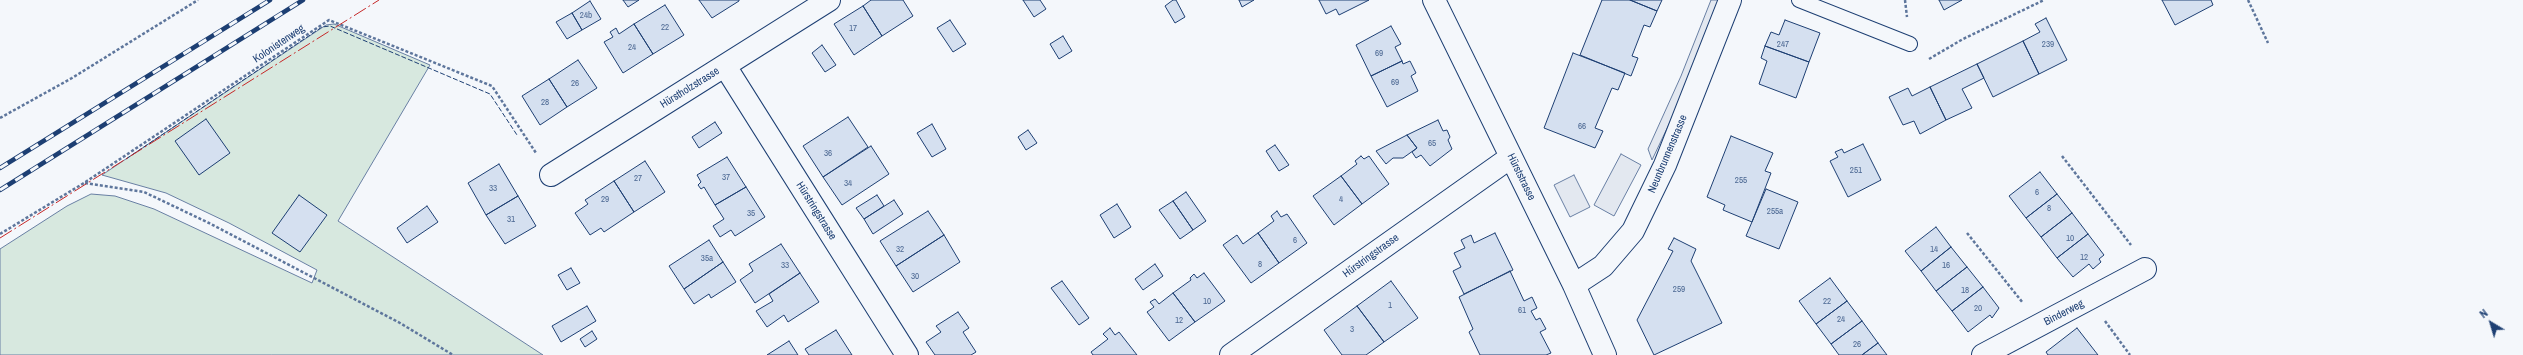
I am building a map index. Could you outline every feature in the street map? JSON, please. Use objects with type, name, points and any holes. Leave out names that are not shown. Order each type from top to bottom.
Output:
[{"type":"street","name":"Hürstholzstrasse","points":[[551,175],[829,0]]},
{"type":"street","name":"Hürststrasse","points":[[1434,0],[1574,285],[1605,355]]},
{"type":"street","name":"Neunbrunnenstrasse","points":[[1574,285],[1603,266],[1633,231],[1665,165],[1730,0]]},
{"type":"street","name":"Hürstringstrasse","points":[[725,66],[907,355]]},
{"type":"street","name":"Hürstringstrasse","points":[[1231,355],[1511,156]]},
{"type":"street","name":"Binderweg","points":[[1983,355],[2089,301],[2140,260]]},
{"type":"lane","points":[[1799,0],[1910,44]]},
{"type":"path","points":[[0,118],[72,78],[198,0]]},
{"type":"path","points":[[1910,44],[1924,62],[1963,39],[2044,0]]},
{"type":"path","points":[[2248,0],[2268,43]]},
{"type":"path","name":"Kolonistenweg","points":[[0,234],[84,183],[330,20],[492,86],[551,175]]},
{"type":"path","points":[[2062,156],[2140,260]]},
{"type":"path","points":[[84,183],[144,192],[209,223],[393,319],[453,355]]},
{"type":"path","points":[[1967,233],[2041,325]]},
{"type":"path","points":[[2089,301],[2130,355]]},
{"type":"shaded area","points":[[1711,0],[1721,0],[1690,80],[1652,160],[1648,149],[1681,76]]},
{"type":"shaded area","points":[[334,24],[430,65],[338,221],[543,355],[0,355],[0,249],[67,206],[91,194],[115,196],[154,209],[312,283],[317,270],[229,223],[166,193],[102,175],[326,25]]},
{"type":"shaded area","points":[[1621,154],[1641,165],[1614,216],[1594,205]]},
{"type":"shaded area","points":[[1574,175],[1590,207],[1570,217],[1554,185]]},
{"type":"building","points":[[623,0],[639,0],[628,7]]},
{"type":"building","points":[[699,0],[739,0],[739,1],[712,18]]},
{"type":"building","points":[[871,0],[903,0],[913,16],[882,36],[863,6]]},
{"type":"building","points":[[1023,0],[1040,0],[1046,9],[1034,17]]},
{"type":"building","points":[[1173,0],[1176,0],[1185,17],[1175,23],[1165,6]]},
{"type":"building","points":[[1239,0],[1254,0],[1242,7]]},
{"type":"building","points":[[1319,0],[1369,0],[1339,15],[1336,9],[1326,14]]},
{"type":"building","points":[[1602,0],[1630,0],[1657,11],[1650,27],[1644,25],[1632,56],[1638,58],[1631,76],[1580,55]]},
{"type":"building","points":[[1630,0],[1662,0],[1657,11]]},
{"type":"building","points":[[1939,0],[1962,0],[1944,10]]},
{"type":"building","points":[[2162,0],[2211,0],[2213,5],[2175,25]]},
{"type":"building","points":[[590,1],[601,19],[582,30],[572,13]]},
{"type":"building","points":[[665,5],[684,35],[653,54],[634,24]]},
{"type":"building","points":[[863,6],[882,36],[854,55],[834,24]]},
{"type":"building","points":[[572,13],[582,30],[567,39],[556,22]]},
{"type":"building","points":[[2046,18],[2067,60],[2039,74],[2023,41],[2040,32],[2035,24]]},
{"type":"building","points":[[950,20],[966,44],[953,52],[937,28]]},
{"type":"building","points":[[1785,20],[1820,33],[1809,62],[1765,46],[1771,32],[1779,35]]},
{"type":"building","points":[[634,24],[653,54],[623,73],[604,42],[613,37],[610,32],[616,28],[619,34]]},
{"type":"building","points":[[1391,26],[1401,44],[1395,47],[1402,61],[1371,76],[1356,45]]},
{"type":"building","points":[[1063,36],[1072,51],[1059,59],[1050,44]]},
{"type":"building","points":[[2023,41],[2039,74],[1993,97],[1977,64]]},
{"type":"building","points":[[822,45],[836,65],[825,72],[812,53]]},
{"type":"building","points":[[1765,46],[1809,62],[1796,98],[1759,84],[1767,61],[1761,58]]},
{"type":"building","points":[[1573,53],[1625,73],[1618,90],[1612,88],[1595,128],[1603,131],[1595,148],[1544,128]]},
{"type":"building","points":[[578,60],[597,88],[567,107],[549,79]]},
{"type":"building","points":[[1402,61],[1403,64],[1410,61],[1416,73],[1411,76],[1418,91],[1387,107],[1371,76]]},
{"type":"building","points":[[1977,64],[1984,78],[1962,89],[1972,108],[1946,120],[1930,87]]},
{"type":"building","points":[[549,79],[567,107],[540,125],[522,96]]},
{"type":"building","points":[[1930,87],[1946,120],[1920,134],[1914,121],[1903,125],[1889,97],[1908,88],[1912,96]]},
{"type":"building","points":[[848,117],[868,147],[823,177],[803,146]]},
{"type":"building","points":[[206,119],[230,153],[199,175],[175,141]]},
{"type":"building","points":[[1438,120],[1443,131],[1447,130],[1450,137],[1448,140],[1452,149],[1430,166],[1421,155],[1416,158],[1412,152],[1417,148],[1407,135]]},
{"type":"building","points":[[715,122],[722,133],[699,148],[692,137]]},
{"type":"building","points":[[932,124],[946,149],[932,157],[917,133]]},
{"type":"building","points":[[1028,130],[1037,143],[1026,150],[1018,137]]},
{"type":"building","points":[[1407,135],[1417,148],[1403,158],[1393,158],[1386,164],[1376,151]]},
{"type":"building","points":[[1731,136],[1773,153],[1765,171],[1771,173],[1752,222],[1723,210],[1725,205],[1707,197]]},
{"type":"building","points":[[1863,144],[1881,180],[1848,197],[1830,161],[1838,157],[1835,152],[1842,149],[1844,153]]},
{"type":"building","points":[[1275,145],[1289,165],[1279,171],[1266,151]]},
{"type":"building","points":[[871,146],[889,174],[842,205],[823,177]]},
{"type":"building","points":[[1361,156],[1364,159],[1369,156],[1389,184],[1362,204],[1341,176],[1357,164],[1355,161]]},
{"type":"building","points":[[727,157],[746,187],[715,205],[704,187],[701,189],[698,185],[701,182],[697,175]]},
{"type":"building","points":[[645,161],[665,192],[634,212],[614,181]]},
{"type":"building","points":[[499,164],[518,196],[486,215],[468,183]]},
{"type":"building","points":[[2040,172],[2057,194],[2026,218],[2009,196]]},
{"type":"building","points":[[1341,176],[1362,204],[1334,225],[1313,196]]},
{"type":"building","points":[[614,181],[634,212],[604,232],[601,228],[590,235],[575,213],[588,204],[585,200]]},
{"type":"building","points":[[746,187],[765,217],[735,236],[731,230],[720,237],[713,226],[724,219],[715,205]]},
{"type":"building","points":[[1766,189],[1798,202],[1779,249],[1746,236]]},
{"type":"building","points":[[1186,192],[1206,221],[1193,230],[1173,201]]},
{"type":"building","points":[[2057,194],[2072,213],[2041,237],[2026,218]]},
{"type":"building","points":[[299,195],[327,215],[300,252],[272,233]]},
{"type":"building","points":[[877,195],[884,206],[864,219],[856,208]]},
{"type":"building","points":[[518,196],[536,226],[505,244],[486,215]]},
{"type":"building","points":[[894,200],[903,214],[873,234],[864,219]]},
{"type":"building","points":[[1173,201],[1193,230],[1180,239],[1159,210]]},
{"type":"building","points":[[1117,204],[1131,227],[1114,238],[1100,215]]},
{"type":"building","points":[[427,206],[438,222],[407,243],[397,228]]},
{"type":"building","points":[[928,211],[944,235],[896,266],[880,241]]},
{"type":"building","points":[[1277,211],[1281,217],[1287,214],[1307,243],[1279,263],[1258,233],[1274,221],[1271,216]]},
{"type":"building","points":[[2072,213],[2088,234],[2057,258],[2041,237]]},
{"type":"building","points":[[1936,227],[1951,247],[1921,271],[1905,251]]},
{"type":"building","points":[[1258,233],[1279,263],[1251,283],[1223,245],[1237,235],[1243,244]]},
{"type":"building","points":[[1495,233],[1513,270],[1464,294],[1453,271],[1461,267],[1454,253],[1465,248],[1461,240],[1471,235],[1474,243]]},
{"type":"building","points":[[2088,234],[2104,255],[2099,259],[2101,262],[2093,269],[2089,264],[2073,277],[2057,258]]},
{"type":"building","points":[[944,235],[960,262],[913,292],[896,266]]},
{"type":"building","points":[[1674,238],[1696,249],[1691,261],[1722,323],[1654,355],[1637,320],[1673,251],[1668,249]]},
{"type":"building","points":[[709,240],[723,262],[684,289],[669,266]]},
{"type":"building","points":[[781,244],[800,273],[755,303],[740,280],[753,271],[749,264]]},
{"type":"building","points":[[1951,247],[1967,267],[1936,291],[1921,271]]},
{"type":"building","points":[[723,262],[736,282],[711,298],[709,294],[694,304],[684,289]]},
{"type":"building","points":[[1155,264],[1163,276],[1143,290],[1135,279]]},
{"type":"building","points":[[1967,267],[1983,287],[1952,311],[1936,291]]},
{"type":"building","points":[[571,268],[580,283],[567,290],[558,275]]},
{"type":"building","points":[[1510,271],[1524,301],[1532,297],[1537,308],[1531,311],[1536,320],[1540,318],[1546,329],[1540,332],[1551,353],[1546,355],[1480,355],[1469,332],[1473,329],[1459,297]]},
{"type":"building","points":[[800,273],[819,302],[788,322],[784,315],[767,327],[756,311],[773,301],[769,294]]},
{"type":"building","points":[[1204,273],[1225,301],[1195,322],[1173,293],[1191,280],[1190,278],[1194,274],[1197,278]]},
{"type":"building","points":[[1830,278],[1847,301],[1816,324],[1799,301]]},
{"type":"building","points":[[1062,281],[1089,318],[1079,325],[1051,288]]},
{"type":"building","points":[[1391,281],[1418,318],[1384,342],[1357,306]]},
{"type":"building","points":[[1983,287],[1999,308],[1992,318],[1990,315],[1968,332],[1952,311]]},
{"type":"building","points":[[1173,293],[1195,322],[1169,341],[1147,312],[1154,307],[1150,302],[1155,299],[1159,304]]},
{"type":"building","points":[[1847,301],[1862,321],[1831,344],[1816,324]]},
{"type":"building","points":[[587,306],[596,321],[561,342],[552,326]]},
{"type":"building","points":[[1357,306],[1384,342],[1366,355],[1342,355],[1324,330]]},
{"type":"building","points":[[958,312],[969,328],[963,332],[976,352],[971,355],[935,355],[926,342],[941,332],[936,326]]},
{"type":"building","points":[[1862,321],[1878,343],[1862,355],[1839,355],[1831,344]]},
{"type":"building","points":[[1110,328],[1115,335],[1119,332],[1137,355],[1093,355],[1091,352],[1108,339],[1103,334]]},
{"type":"building","points":[[2077,328],[2098,355],[2048,355],[2046,352]]},
{"type":"building","points":[[836,330],[852,355],[809,355],[805,349]]},
{"type":"building","points":[[592,331],[597,339],[585,347],[580,339]]},
{"type":"building","points":[[789,341],[798,355],[767,355]]},
{"type":"building","points":[[1878,343],[1887,355],[1862,355]]},
{"type":"railway","points":[[0,168],[270,0]]},
{"type":"railway","points":[[0,190],[303,0]]},
{"type":"fence","points":[[126,159],[322,27],[330,26],[490,94],[517,135]]},
{"type":"power","points":[[0,238],[379,0]]}]
